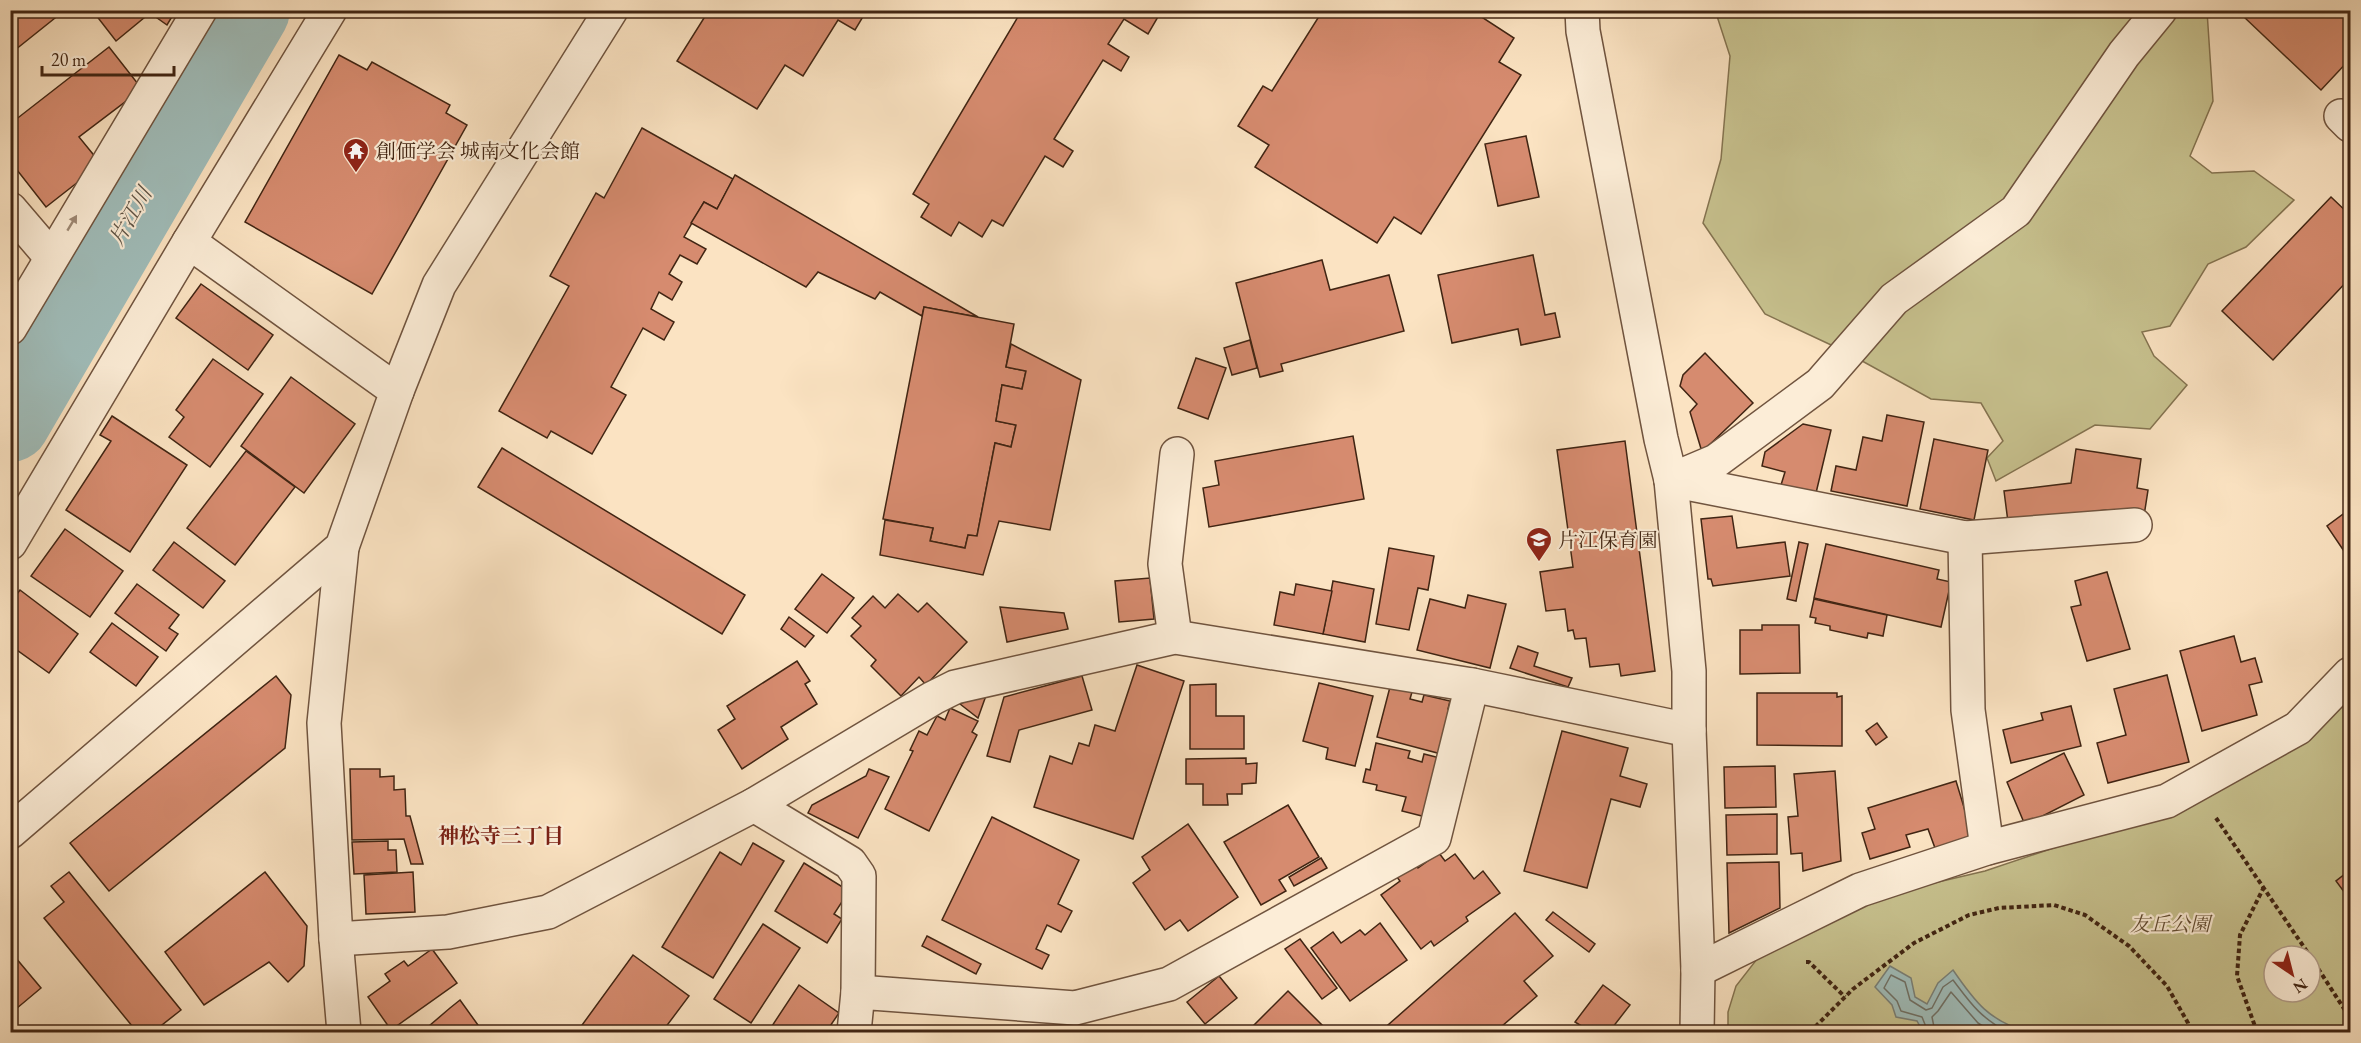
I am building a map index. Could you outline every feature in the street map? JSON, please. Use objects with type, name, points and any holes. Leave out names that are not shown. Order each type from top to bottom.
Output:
[{"type":"street","points":[[10,328],[200,10]]},
{"type":"street","points":[[10,543],[330,10]]},
{"type":"street","points":[[344,1032],[336,939],[324,723],[342,547],[397,391],[440,285],[611,10]]},
{"type":"street","points":[[1582,10],[1582,31],[1661,439],[1671,480],[1689,671],[1698,970],[1697,1032]]},
{"type":"street","points":[[1671,480],[1716,461],[1820,384],[1894,299],[2016,211],[2124,54],[2160,10]]},
{"type":"street","points":[[10,209],[51,257]]},
{"type":"street","points":[[189,242],[397,391]]},
{"type":"street","points":[[1175,637],[1165,564],[1177,454]]},
{"type":"street","points":[[1671,480],[1965,538],[2135,525]]},
{"type":"street","points":[[1965,538],[1968,710],[1987,848]]},
{"type":"street","points":[[10,832],[342,547]]},
{"type":"street","points":[[336,939],[448,932],[548,912],[754,805],[955,687],[1175,637],[1472,685],[1689,730]]},
{"type":"street","points":[[1698,970],[1860,890],[1987,848],[2167,801],[2298,728],[2350,674]]},
{"type":"street","points":[[858,992],[1074,1008],[1169,984],[1434,838],[1472,685]]},
{"type":"street","points":[[754,805],[850,863],[859,876],[858,992],[854,1032]]},
{"type":"path","points":[[2194,786],[2302,944]]},
{"type":"path","points":[[2257,1032],[2237,976],[2240,935],[2264,886]]},
{"type":"path","points":[[1810,1032],[1845,997],[1914,943],[1969,915],[1999,908],[2054,905],[2085,915],[2129,946],[2167,986],[2188,1023],[2190,1032]]},
{"type":"path","points":[[1799,961],[1809,962],[1845,997]]},
{"type":"path","points":[[2322,975],[2350,1018]]},
{"type":"green space","points":[[1715,10],[2207,11],[2213,101],[2190,156],[2212,173],[2254,171],[2294,200],[2246,247],[2208,264],[2170,326],[2142,332],[2154,356],[2187,385],[2150,429],[2095,425],[1996,481],[1987,458],[2003,441],[1981,403],[1931,399],[1844,351],[1765,314],[1703,223],[1721,159],[1730,56]]},
{"type":"green space","name":"友丘公園","points":[[2350,688],[2350,1032],[1728,1032],[1728,1012],[1736,986],[1757,959],[1887,894],[1985,871],[2170,809]]},
{"type":"water","points":[[1890,966],[1911,978],[1915,997],[1927,1004],[1938,983],[1953,970],[1984,1009],[2003,1022],[2028,1032],[1923,1032],[1917,1021],[1896,1017],[1892,1005],[1875,987]]},
{"type":"building","points":[[10,10],[65,10],[10,54]]},
{"type":"building","points":[[92,10],[176,10],[167,25],[150,13],[116,41]]},
{"type":"building","points":[[709,10],[867,10],[855,30],[838,20],[803,76],[785,65],[757,109],[677,61]]},
{"type":"building","points":[[1022,10],[1162,10],[1148,34],[1124,19],[1108,44],[1129,57],[1121,71],[1103,60],[1054,139],[1073,151],[1063,167],[1045,156],[1003,226],[992,220],[982,237],[959,222],[951,236],[921,217],[929,204],[913,194]]},
{"type":"building","points":[[1323,10],[1471,10],[1514,38],[1499,62],[1521,75],[1421,234],[1394,217],[1377,243],[1255,167],[1269,145],[1238,126],[1263,86],[1272,91]]},
{"type":"building","points":[[2250,10],[2350,10],[2350,59],[2321,90],[2244,17]]},
{"type":"building","points":[[109,47],[142,89],[79,137],[101,164],[46,207],[10,161],[10,124]]},
{"type":"building","name":"創価学会 城南文化会館","points":[[339,55],[367,70],[372,62],[450,105],[446,113],[467,125],[372,294],[245,222]]},
{"type":"building","points":[[642,128],[733,179],[717,209],[704,202],[684,237],[706,249],[697,264],[680,255],[669,274],[682,282],[672,300],[659,292],[651,309],[674,322],[664,340],[643,328],[611,387],[626,395],[592,454],[551,431],[547,438],[499,411],[569,286],[550,276],[596,193],[604,198]]},
{"type":"building","points":[[1526,136],[1539,197],[1498,206],[1485,144]]},
{"type":"building","points":[[735,175],[978,317],[924,307],[922,316],[880,292],[875,299],[818,272],[806,287],[691,223],[704,202],[717,209]]},
{"type":"building","points":[[2331,197],[2350,215],[2350,278],[2273,360],[2222,311]]},
{"type":"building","points":[[1533,255],[1545,315],[1555,313],[1560,337],[1521,345],[1518,329],[1452,343],[1438,275]]},
{"type":"building","points":[[1322,260],[1330,290],[1389,275],[1404,331],[1281,364],[1283,371],[1260,377],[1236,283]]},
{"type":"building","points":[[201,284],[273,335],[248,370],[176,318]]},
{"type":"building","points":[[924,307],[1014,324],[1006,367],[1026,371],[1022,389],[1002,385],[996,421],[1016,425],[1011,447],[995,443],[977,536],[968,535],[965,548],[930,541],[933,528],[883,519]]},
{"type":"building","points":[[1250,340],[1257,368],[1232,375],[1224,348]]},
{"type":"building","points":[[1011,344],[1081,380],[1050,530],[999,521],[983,575],[880,555],[885,520],[933,528],[930,541],[965,548],[968,535],[977,536],[995,443],[1011,447],[1016,425],[996,421],[1002,385],[1022,389],[1026,371],[1006,367]]},
{"type":"building","points":[[1705,353],[1753,403],[1702,452],[1690,412],[1697,404],[1680,386],[1683,375]]},
{"type":"building","points":[[1196,358],[1226,368],[1208,419],[1178,408]]},
{"type":"building","points":[[213,359],[263,394],[210,467],[169,437],[184,417],[176,410]]},
{"type":"building","points":[[291,377],[355,424],[304,493],[241,446]]},
{"type":"building","points":[[1887,415],[1924,422],[1907,506],[1831,491],[1836,466],[1856,470],[1863,437],[1882,441]]},
{"type":"building","points":[[112,416],[187,465],[130,552],[66,510],[111,441],[100,435]]},
{"type":"building","points":[[1803,424],[1831,430],[1816,493],[1781,485],[1785,472],[1762,466],[1765,452]]},
{"type":"building","points":[[1353,436],[1364,499],[1209,527],[1203,488],[1219,485],[1215,461]]},
{"type":"building","points":[[1934,439],[1988,450],[1974,520],[1920,509]]},
{"type":"building","points":[[1625,441],[1655,671],[1621,676],[1619,664],[1590,667],[1586,638],[1575,639],[1573,630],[1568,631],[1565,609],[1546,611],[1540,572],[1573,567],[1557,450]]},
{"type":"building","points":[[502,448],[745,595],[722,634],[478,487]]},
{"type":"building","points":[[2076,449],[2141,459],[2137,488],[2148,490],[2144,516],[2106,510],[2008,522],[2004,491],[2071,483]]},
{"type":"building","points":[[246,451],[295,487],[235,565],[187,528]]},
{"type":"building","points":[[2350,509],[2350,560],[2327,526]]},
{"type":"building","points":[[1732,516],[1737,548],[1785,542],[1790,576],[1713,586],[1711,579],[1708,579],[1701,519]]},
{"type":"building","points":[[65,529],[123,571],[90,617],[31,576]]},
{"type":"building","points":[[174,542],[225,581],[203,608],[153,570]]},
{"type":"building","points":[[1799,542],[1808,544],[1796,601],[1787,599]]},
{"type":"building","points":[[1826,544],[1939,570],[1937,579],[1951,582],[1941,627],[1814,598]]},
{"type":"building","points":[[1389,548],[1434,556],[1428,590],[1418,588],[1409,630],[1376,624]]},
{"type":"building","points":[[2107,572],[2130,649],[2087,661],[2071,607],[2081,605],[2075,581]]},
{"type":"building","points":[[822,574],[854,598],[827,633],[795,609]]},
{"type":"building","points":[[1150,578],[1154,619],[1119,622],[1115,581]]},
{"type":"building","points":[[1333,581],[1374,589],[1365,642],[1323,634]]},
{"type":"building","points":[[137,584],[179,615],[169,628],[178,634],[166,651],[115,613]]},
{"type":"building","points":[[1296,584],[1332,591],[1323,634],[1274,625],[1280,592],[1294,595]]},
{"type":"building","points":[[20,590],[78,634],[49,673],[10,645],[10,603]]},
{"type":"building","points":[[898,594],[918,612],[927,603],[967,642],[926,685],[919,677],[901,696],[871,666],[876,660],[851,636],[861,626],[852,618],[873,596],[885,608]]},
{"type":"building","points":[[1468,595],[1506,604],[1490,668],[1417,650],[1430,599],[1465,608]]},
{"type":"building","points":[[1814,599],[1887,615],[1883,636],[1868,633],[1867,638],[1830,630],[1830,626],[1815,623],[1816,618],[1810,617]]},
{"type":"building","points":[[1000,607],[1064,613],[1068,629],[1007,642]]},
{"type":"building","points":[[789,617],[814,636],[805,647],[781,629]]},
{"type":"building","points":[[112,623],[158,657],[136,686],[90,652]]},
{"type":"building","points":[[1762,625],[1799,625],[1800,673],[1740,674],[1740,630],[1762,630]]},
{"type":"building","points":[[2234,636],[2241,662],[2255,658],[2262,682],[2249,685],[2257,715],[2202,731],[2180,651]]},
{"type":"building","points":[[1518,646],[1538,653],[1534,666],[1572,678],[1568,687],[1510,668]]},
{"type":"building","points":[[797,661],[810,681],[805,684],[817,704],[781,727],[788,739],[742,769],[718,730],[735,719],[727,706]]},
{"type":"building","points":[[1137,665],[1184,681],[1133,839],[1034,807],[1050,756],[1072,764],[1079,743],[1089,746],[1095,725],[1115,731]]},
{"type":"building","points":[[2167,675],[2189,762],[2108,783],[2097,743],[2126,735],[2114,689]]},
{"type":"building","points":[[276,676],[291,695],[285,748],[109,891],[70,843]]},
{"type":"building","points":[[1082,676],[1092,710],[1019,730],[1010,762],[987,756],[1004,697]]},
{"type":"building","points":[[1319,683],[1373,696],[1355,766],[1326,759],[1328,748],[1303,741]]},
{"type":"building","points":[[1216,684],[1216,716],[1244,716],[1244,749],[1190,749],[1190,685]]},
{"type":"building","points":[[1390,687],[1412,692],[1410,699],[1422,702],[1424,695],[1450,701],[1448,709],[1456,711],[1445,755],[1377,737]]},
{"type":"building","points":[[988,690],[978,718],[960,704]]},
{"type":"building","points":[[1757,693],[1837,693],[1837,697],[1842,696],[1842,746],[1757,745]]},
{"type":"building","points":[[2071,706],[2081,746],[2011,763],[2003,730],[2043,720],[2041,713]]},
{"type":"building","points":[[950,708],[978,721],[972,732],[977,735],[929,831],[885,809],[913,751],[910,750],[919,731],[927,735],[937,716],[945,720]]},
{"type":"building","points":[[1877,723],[1887,737],[1876,745],[1866,731]]},
{"type":"building","points":[[1562,731],[1628,748],[1620,776],[1647,784],[1640,807],[1611,799],[1587,888],[1524,871]]},
{"type":"building","points":[[1376,743],[1410,751],[1408,758],[1422,762],[1424,754],[1440,758],[1426,817],[1402,811],[1406,797],[1376,790],[1377,785],[1363,782],[1366,769],[1370,770]]},
{"type":"building","points":[[2064,753],[2084,795],[2025,825],[2007,782]]},
{"type":"building","points":[[1246,758],[1246,764],[1257,763],[1256,783],[1242,784],[1242,794],[1227,794],[1228,805],[1203,805],[1203,784],[1186,784],[1186,759]]},
{"type":"building","points":[[1775,766],[1776,807],[1725,808],[1724,767]]},
{"type":"building","points":[[350,769],[380,769],[380,777],[394,776],[394,790],[405,789],[406,816],[410,816],[423,864],[411,864],[404,839],[352,840]]},
{"type":"building","points":[[869,769],[889,777],[858,838],[808,813],[812,805],[866,776]]},
{"type":"building","points":[[1835,771],[1841,861],[1803,871],[1802,853],[1791,854],[1788,817],[1798,816],[1794,774]]},
{"type":"building","points":[[1956,781],[1973,837],[1935,848],[1928,829],[1906,835],[1910,847],[1870,859],[1862,833],[1875,829],[1868,808]]},
{"type":"building","points":[[1288,805],[1319,857],[1279,880],[1286,891],[1261,905],[1224,842]]},
{"type":"building","points":[[1777,814],[1777,854],[1727,855],[1726,815]]},
{"type":"building","points":[[992,817],[1079,860],[1058,904],[1072,911],[1061,932],[1047,925],[1036,949],[1049,955],[1042,969],[942,920]]},
{"type":"building","points":[[1188,824],[1238,897],[1188,931],[1180,920],[1165,930],[1133,883],[1150,870],[1142,857]]},
{"type":"building","points":[[388,841],[388,850],[396,850],[397,872],[354,874],[352,842]]},
{"type":"building","points":[[753,843],[784,861],[713,978],[662,947],[720,852],[741,865]]},
{"type":"building","points":[[1439,853],[1445,861],[1455,854],[1474,879],[1483,871],[1500,893],[1466,917],[1468,921],[1434,946],[1431,941],[1421,949],[1381,895],[1400,881],[1396,876],[1415,863],[1418,868]]},
{"type":"building","points":[[1321,858],[1327,868],[1294,886],[1289,877]]},
{"type":"building","points":[[1779,862],[1780,908],[1729,933],[1727,863]]},
{"type":"building","points":[[804,863],[849,891],[834,914],[842,919],[827,943],[775,911]]},
{"type":"building","points":[[2350,870],[2350,900],[2336,881]]},
{"type":"building","points":[[69,872],[181,1010],[153,1032],[137,1032],[44,918],[64,902],[51,886]]},
{"type":"building","points":[[265,872],[307,926],[304,966],[288,982],[269,962],[204,1005],[165,952]]},
{"type":"building","points":[[413,872],[415,912],[366,914],[364,875]]},
{"type":"building","points":[[1553,912],[1595,944],[1589,952],[1546,920]]},
{"type":"building","points":[[1515,913],[1553,956],[1524,981],[1537,996],[1495,1032],[1380,1032]]},
{"type":"building","points":[[1380,923],[1407,960],[1350,1001],[1311,948],[1333,932],[1341,943],[1360,930],[1365,935]]},
{"type":"building","points":[[763,924],[800,948],[751,1023],[714,999]]},
{"type":"building","points":[[927,936],[981,964],[976,974],[922,946]]},
{"type":"building","points":[[1300,939],[1337,988],[1322,999],[1285,949]]},
{"type":"building","points":[[432,949],[457,983],[391,1030],[368,997],[390,981],[385,974],[404,961],[408,966]]},
{"type":"building","points":[[10,951],[41,988],[10,1014]]},
{"type":"building","points":[[633,955],[689,996],[662,1032],[577,1032]]},
{"type":"building","points":[[1219,976],[1237,998],[1205,1024],[1187,1002]]},
{"type":"building","points":[[799,985],[839,1013],[826,1032],[782,1032],[772,1026]]},
{"type":"building","points":[[1603,985],[1630,1005],[1609,1032],[1591,1032],[1575,1022]]},
{"type":"building","points":[[1288,991],[1325,1028],[1320,1032],[1247,1032]]},
{"type":"building","points":[[460,1000],[483,1032],[422,1032],[450,1008]]},
{"type":"waterway","name":"片江川","points":[[10,422],[250,10]]},
{"type":"place","name":"創価学会 城南文化会館","points":[[356,174]]},
{"type":"place","name":"片江保育園","points":[[1539,563]]},
{"type":"district","name":"神松寺三丁目","points":[[501,835]]}]
